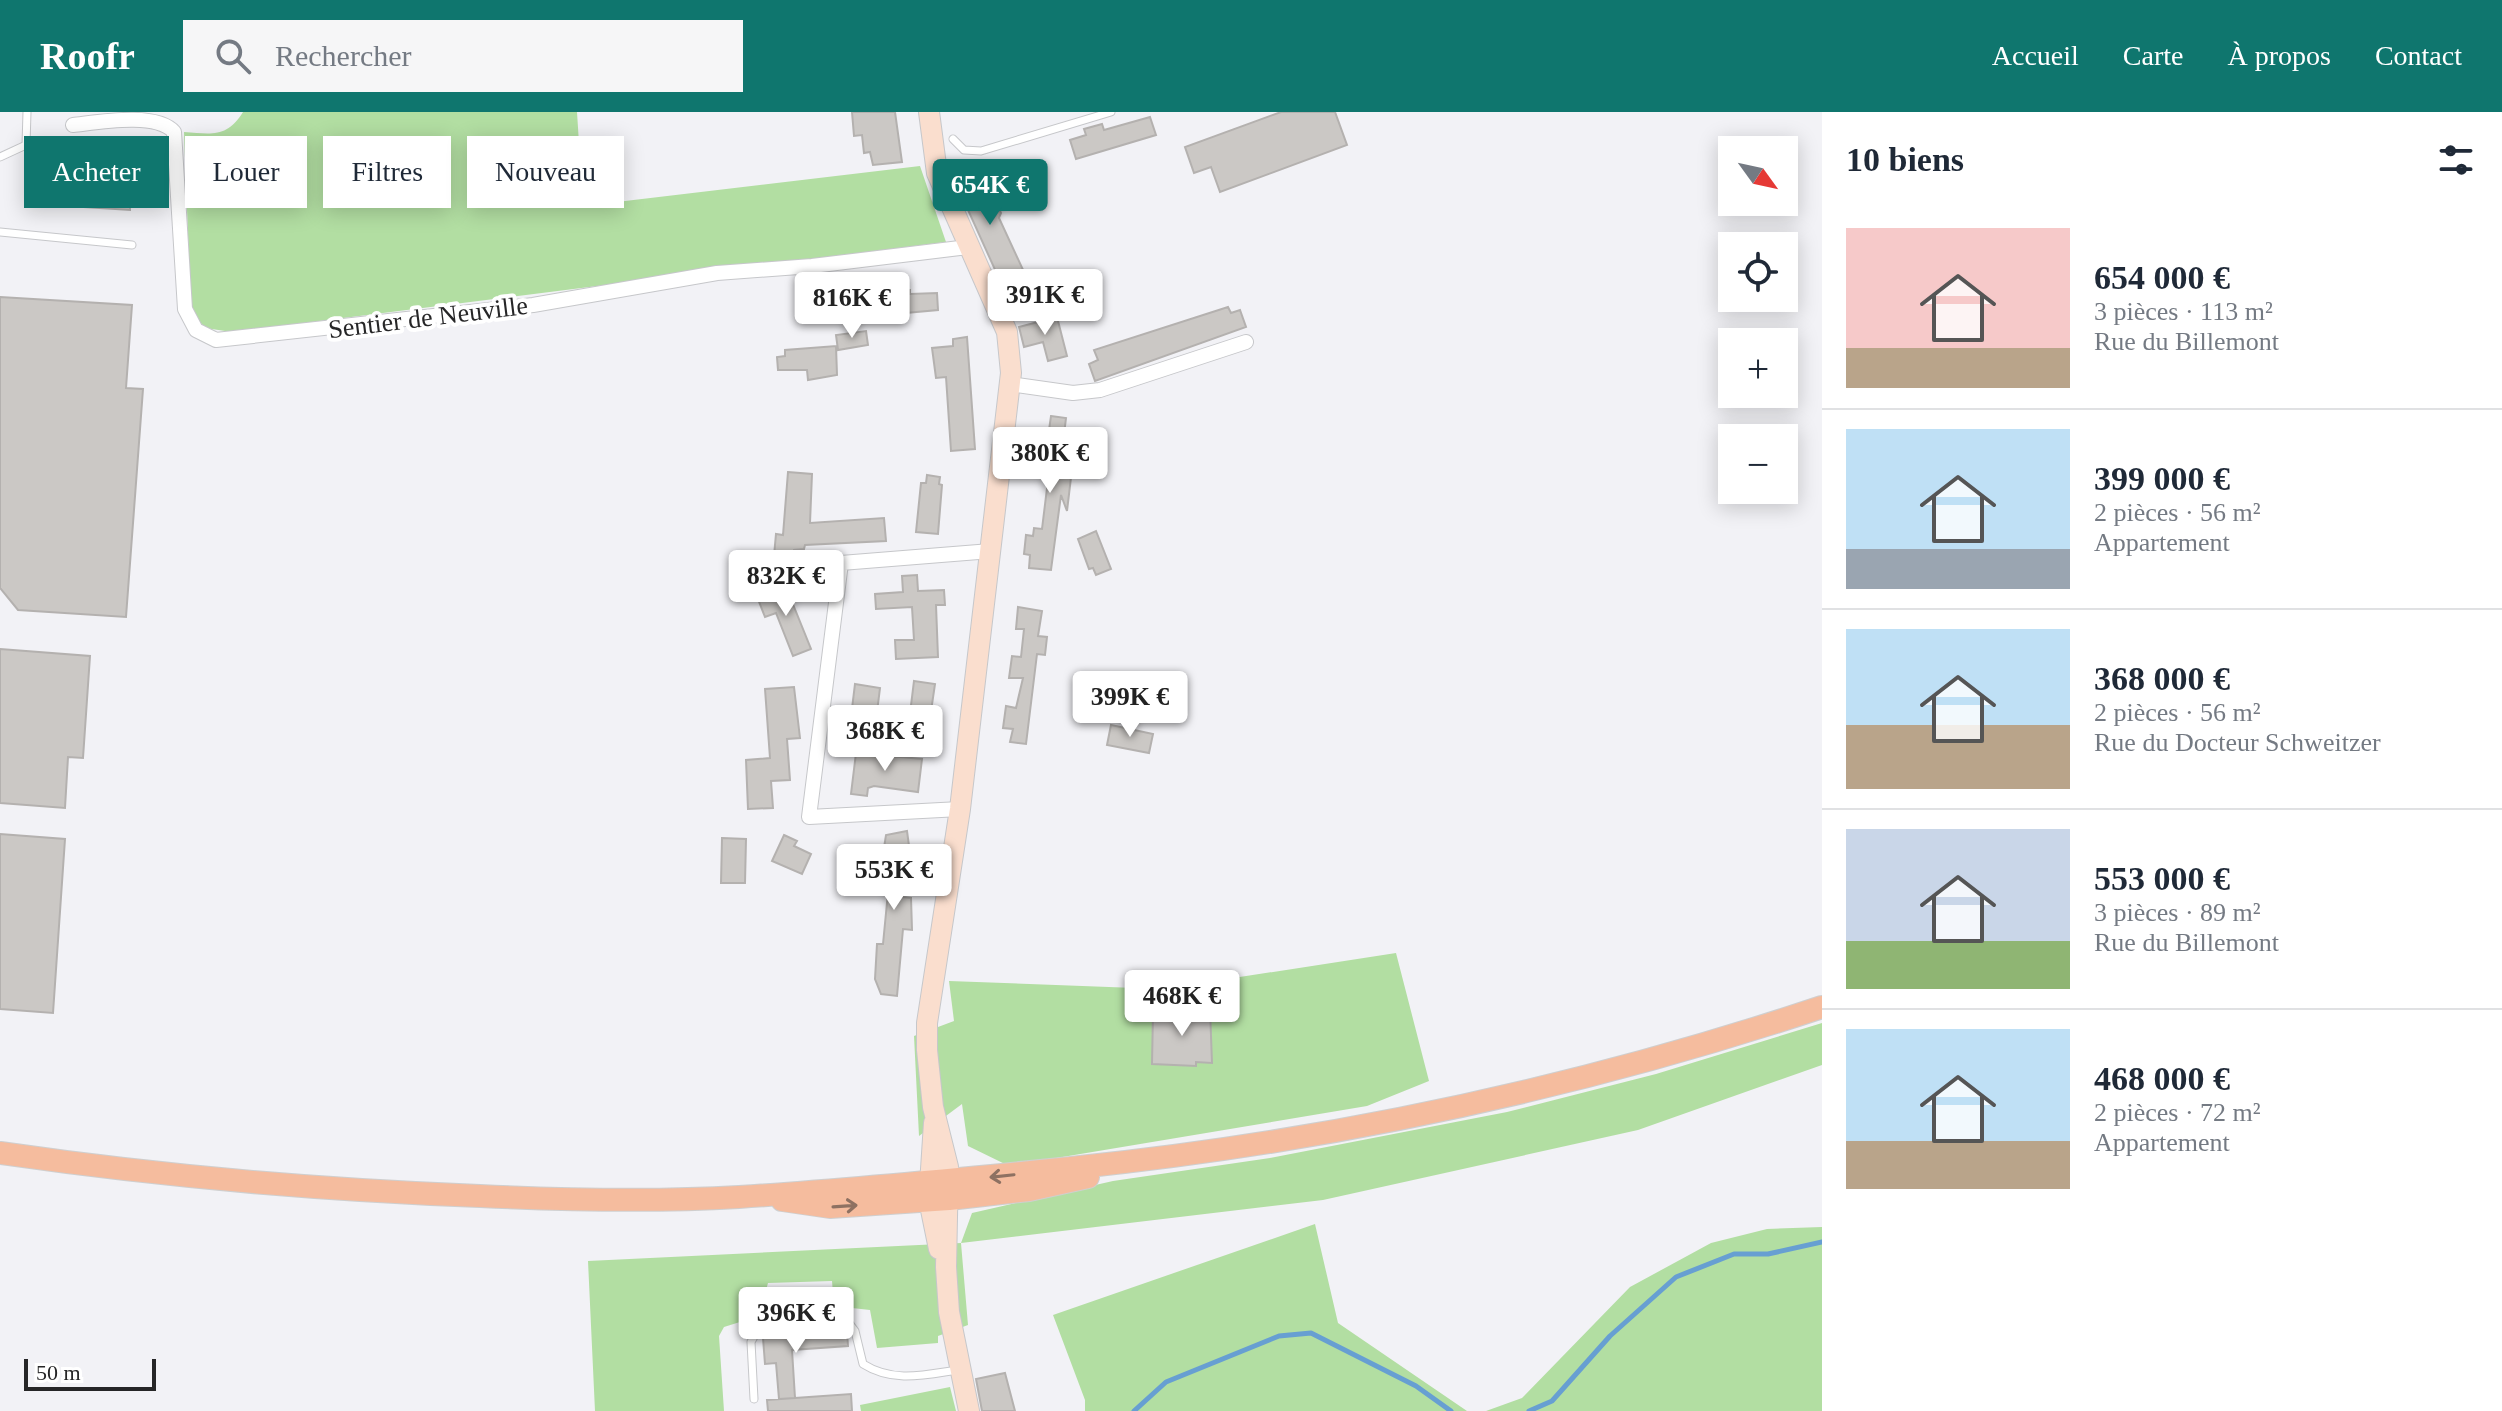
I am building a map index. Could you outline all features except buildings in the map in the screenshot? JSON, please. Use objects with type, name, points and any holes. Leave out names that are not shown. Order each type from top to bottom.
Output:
[{"type":"main road","points":[[0,1153],[158,1174],[372,1191],[539,1199],[739,1197],[939,1190],[1287,1140],[1485,1100],[1652,1058],[1822,1007]]},
{"type":"street","points":[[929,112],[937,173],[1007,332],[1010,384],[960,809],[927,1023],[933,1107],[947,1155],[939,1190],[947,1292],[969,1411]]},
{"type":"street","name":"Sentier de Neuville","points":[[73,125],[148,117],[164,121],[174,132],[185,309],[196,330],[216,340],[522,307],[697,275],[812,266],[968,247]]},
{"type":"street","points":[[1010,384],[1073,393],[1100,390],[1246,342]]},
{"type":"street","points":[[960,809],[809,817],[841,563],[991,551]]},
{"type":"lane","points":[[0,157],[26,145],[27,112]]},
{"type":"lane","points":[[953,139],[964,150],[981,151],[1111,112]]},
{"type":"lane","points":[[0,232],[132,245]]},
{"type":"lane","points":[[754,1399],[751,1342],[758,1329],[770,1322],[835,1316],[849,1323],[855,1331],[863,1364],[878,1374],[905,1377],[959,1370]]},
{"type":"green space","points":[[243,112],[577,112],[579,136],[467,136],[467,208],[624,208],[624,201],[920,166],[946,242],[232,332],[205,328],[191,312],[187,208],[307,208],[307,136],[185,136],[185,158],[184,132],[218,132],[237,120]]},
{"type":"green space","points":[[1396,953],[1429,1081],[1367,1106],[1009,1166],[968,1146],[962,1104],[919,1136],[914,1036],[954,1021],[949,981],[1162,989]]},
{"type":"green space","points":[[1822,1023],[1822,1065],[1638,1130],[1323,1200],[961,1243],[972,1213],[1113,1181],[1270,1158],[1507,1112],[1656,1074]]},
{"type":"green space","points":[[1315,1224],[1338,1323],[1467,1411],[1085,1411],[1085,1400],[1053,1315]]},
{"type":"green space","points":[[1822,1227],[1822,1411],[1486,1411],[1522,1398],[1630,1287],[1711,1243],[1767,1229]]},
{"type":"green space","points":[[961,1243],[968,1325],[938,1336],[938,1343],[877,1348],[870,1310],[834,1306],[832,1281],[768,1283],[759,1316],[724,1327],[719,1336],[724,1411],[595,1411],[588,1261]]},
{"type":"green space","points":[[950,1387],[956,1411],[861,1411],[860,1405]]},
{"type":"waterway","points":[[1529,1411],[1552,1401],[1610,1336],[1676,1277],[1734,1254],[1768,1254],[1822,1242]]},
{"type":"waterway","points":[[1134,1411],[1166,1382],[1279,1336],[1311,1333],[1416,1386],[1451,1411]]}]
